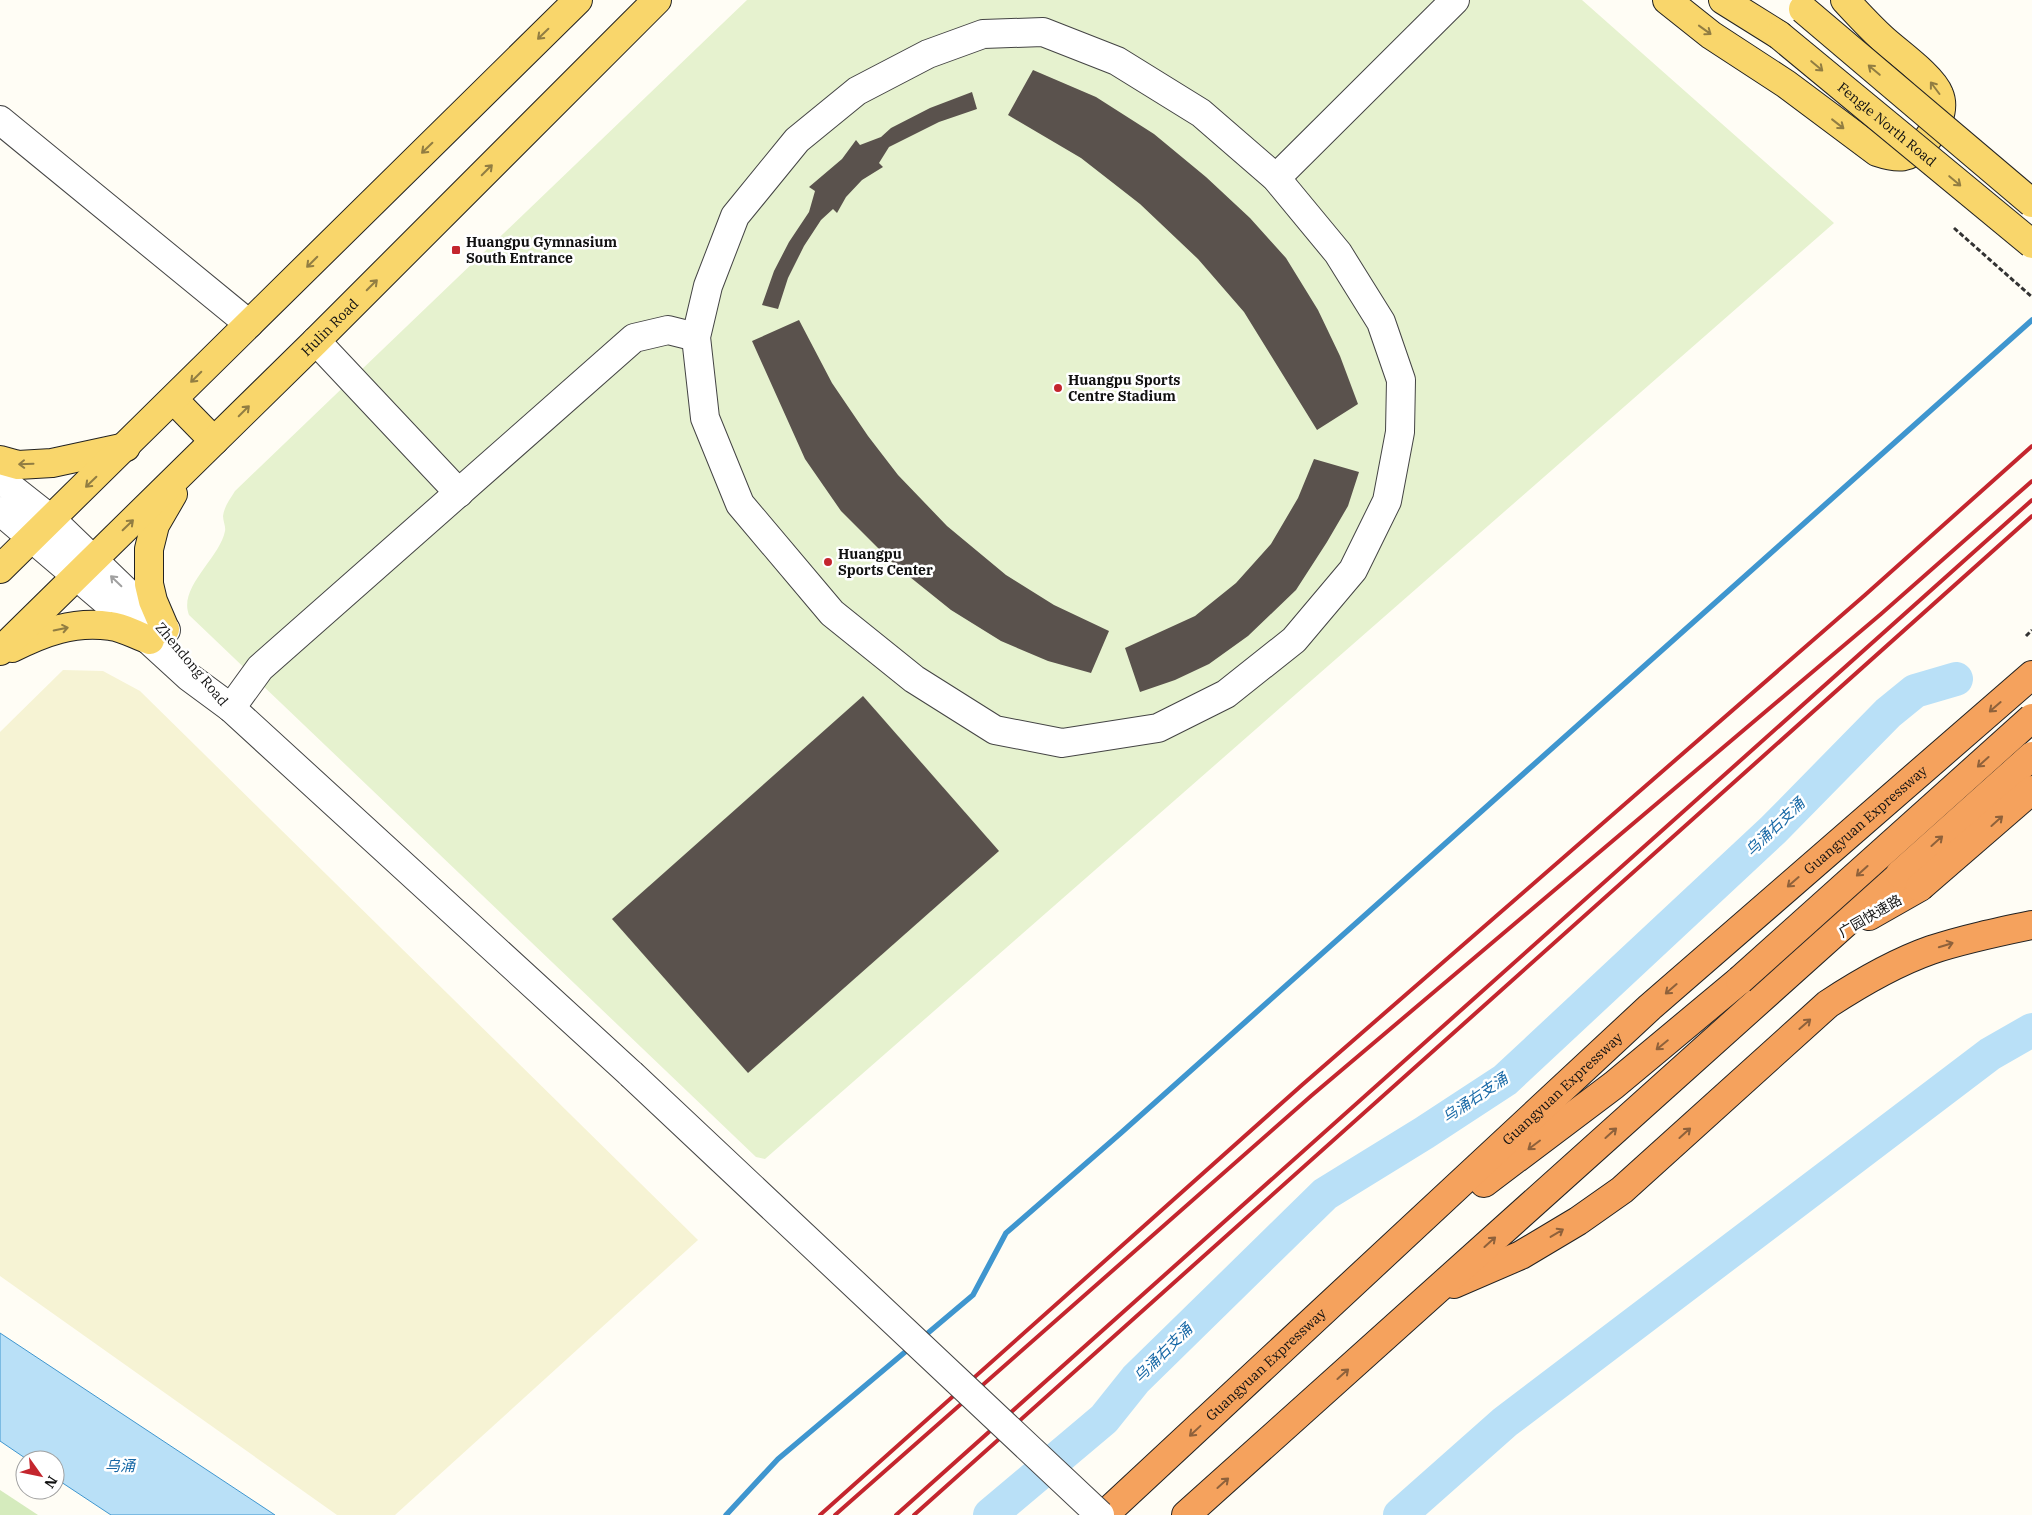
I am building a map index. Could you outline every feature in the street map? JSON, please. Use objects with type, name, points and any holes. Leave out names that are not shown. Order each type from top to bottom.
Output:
[{"type":"highway","name":"Guangyuan Expressway","points":[[1104,1515],[1650,1007],[2032,674]]},
{"type":"highway","points":[[2032,693],[2019,714],[2012,741],[2013,764],[2017,777],[2032,801]]},
{"type":"highway","points":[[1359,1279],[1614,1085],[1740,980],[2032,718]]},
{"type":"highway","points":[[1910,880],[2032,756]]},
{"type":"highway","points":[[1186,1515],[1820,944],[2032,790]]},
{"type":"highway","points":[[1435,1292],[1521,1255],[1578,1221],[1622,1190],[1800,1028],[1828,1004],[1859,984],[1929,951],[1962,940],[2032,925]]},
{"type":"main road","points":[[0,569],[126,448],[578,0]]},
{"type":"main road","name":"Hulin Road","points":[[0,653],[657,0]]},
{"type":"main road","points":[[1667,0],[1711,34],[1786,84],[1877,152],[1892,157],[1902,157],[1914,153],[1925,142],[1940,117],[1940,95],[1936,87],[1845,0]]},
{"type":"main road","points":[[1723,0],[1779,35]]},
{"type":"main road","name":"Fengle North Road","points":[[1746,0],[1779,35],[2032,244]]},
{"type":"main road","points":[[1797,3],[2032,203]]},
{"type":"main road","points":[[174,400],[214,441]]},
{"type":"main road","points":[[0,460],[18,465],[52,463],[126,448]]},
{"type":"main road","points":[[0,653],[41,634],[64,627],[111,626],[158,635],[149,584],[149,549],[155,525],[191,464]]},
{"type":"street","points":[[1276,178],[1455,0]]},
{"type":"street","points":[[1043,32],[1117,61],[1201,113],[1276,178],[1338,253],[1381,322],[1401,380],[1400,432],[1387,501],[1353,570],[1294,640],[1226,694],[1158,728],[1062,743],[995,730],[914,679],[832,613],[740,504],[705,418],[696,337],[708,286],[735,216],[797,140],[857,91],[928,54],[983,34],[1043,32]]},
{"type":"street","points":[[0,120],[250,324]]},
{"type":"street","points":[[231,708],[260,668],[634,338],[668,330],[696,337]]},
{"type":"street","points":[[316,341],[459,493]]},
{"type":"street","name":"Zhendong Road","points":[[0,479],[52,520],[85,567],[158,635],[231,708],[631,1074],[1100,1515]]},
{"type":"street","name":"Zhendong Road","points":[[0,511],[32,538],[85,567]]},
{"type":"path","points":[[1954,228],[2031,296]]},
{"type":"path","points":[[2026,636],[2032,630]]},
{"type":"shaded area","points":[[63,670],[103,671],[140,691],[698,1240],[395,1515],[337,1515],[0,1276],[0,732]]},
{"type":"green space","name":"Huangpu Sports Center","points":[[747,0],[1582,0],[1834,223],[765,1159],[756,1157],[189,615],[187,604],[194,583],[222,541],[225,529],[224,513],[235,491]]},
{"type":"green space","points":[[0,1490],[38,1515],[0,1515]]},
{"type":"water","name":"乌涌","points":[[0,1333],[275,1515],[111,1515],[65,1485],[65,1450],[15,1451],[0,1441]]},
{"type":"building","points":[[1033,70],[1096,97],[1154,134],[1206,177],[1250,218],[1286,258],[1318,310],[1340,356],[1358,404],[1317,430],[1244,312],[1198,259],[1140,204],[1081,158],[1008,115]]},
{"type":"building","points":[[972,92],[977,109],[939,122],[889,147],[879,163],[883,167],[862,180],[846,197],[837,213],[833,209],[821,220],[804,246],[788,278],[778,309],[762,305],[774,271],[789,242],[809,212],[815,191],[809,187],[842,159],[856,140],[860,145],[881,137],[891,128],[930,108]]},
{"type":"building","points":[[799,320],[832,383],[868,436],[898,475],[947,526],[1006,575],[1054,605],[1109,631],[1091,673],[1048,661],[1001,641],[951,610],[895,565],[841,511],[805,459],[752,341]]},
{"type":"building","points":[[1314,459],[1359,472],[1348,506],[1296,590],[1248,636],[1209,664],[1175,680],[1140,692],[1125,648],[1195,616],[1236,583],[1271,544],[1298,498]]},
{"type":"building","points":[[863,696],[999,851],[748,1073],[612,919]]},
{"type":"waterway","points":[[922,1338],[973,1295],[1006,1233],[1122,1132],[2032,320]]},
{"type":"waterway","name":"乌涌右支涌","points":[[990,1515],[1104,1419],[1136,1379],[1325,1194],[1505,1080],[1773,830],[1888,713],[1915,691],[1956,679]]},
{"type":"waterway","name":"乌涌右支涌","points":[[1400,1515],[1505,1422],[1990,1054],[2032,1030]]},
{"type":"waterway","points":[[726,1515],[778,1459],[911,1347]]},
{"type":"railway","points":[[820,1515],[1302,1085],[1865,595],[2032,446]]},
{"type":"railway","points":[[835,1515],[1311,1096],[1881,614],[2032,481]]},
{"type":"railway","points":[[896,1515],[2032,500]]},
{"type":"railway","points":[[914,1515],[2032,516]]},
{"type":"place","name":"Huangpu Gymnasium South Entrance","points":[[456,250]]},
{"type":"place","name":"Huangpu Sports Centre Stadium","points":[[1058,388]]},
{"type":"place","name":"Huangpu Sports Center","points":[[828,562]]}]
